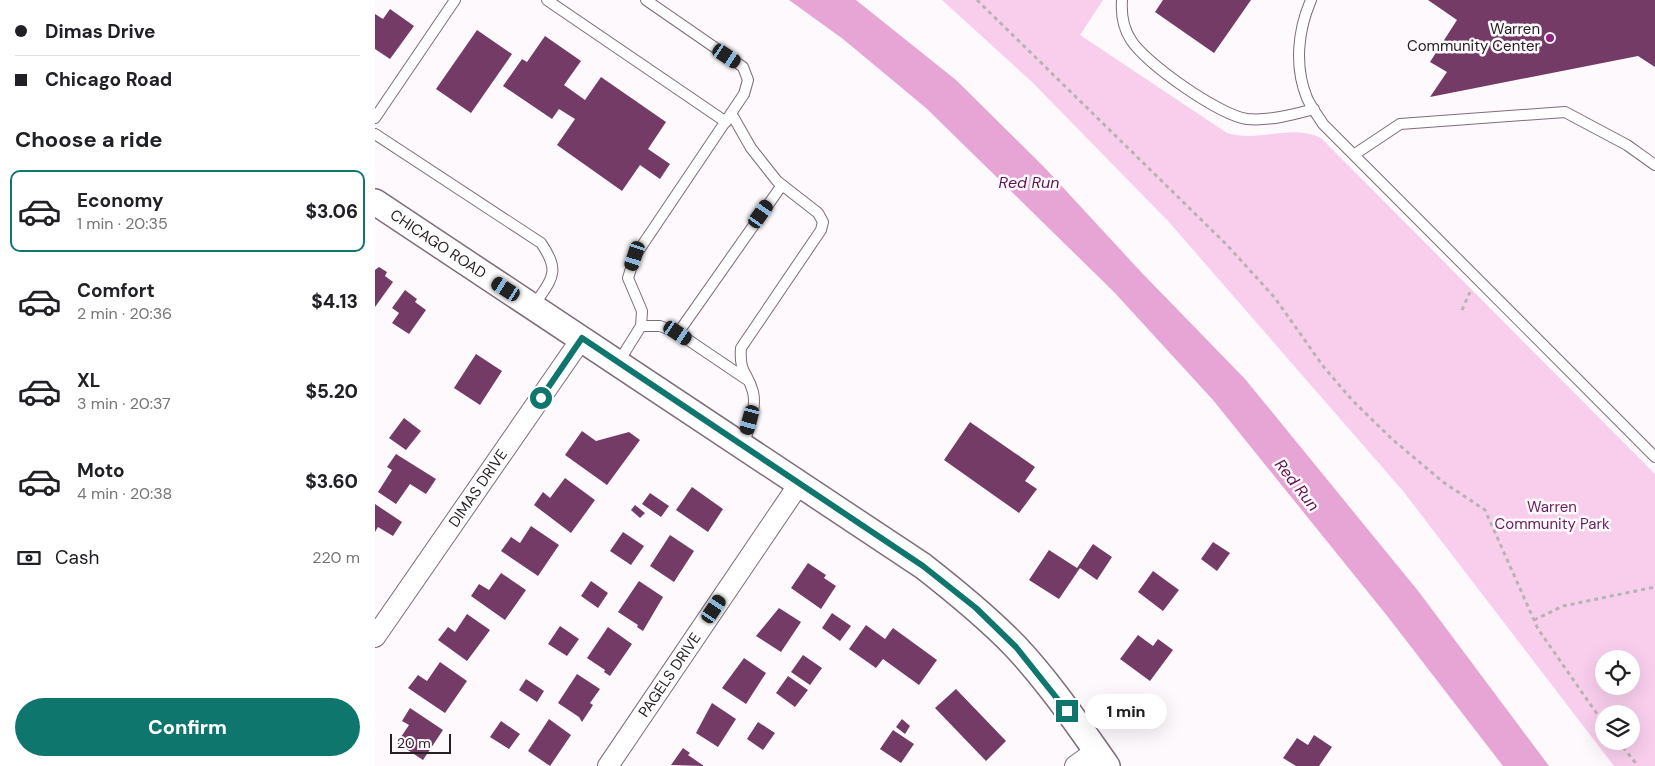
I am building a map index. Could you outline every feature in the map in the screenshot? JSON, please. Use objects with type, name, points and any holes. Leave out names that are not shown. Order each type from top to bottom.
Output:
[{"type":"street","name":"CHICAGO ROAD","points":[[375,202],[923,566],[976,608],[1016,647],[1047,684],[1102,758]]},
{"type":"street","name":"DIMAS DRIVE","points":[[375,637],[582,338]]},
{"type":"street","name":"PAGELS DRIVE","points":[[608,766],[799,484]]},
{"type":"street","points":[[1075,766],[1102,758]]},
{"type":"lane","points":[[375,118],[455,0]]},
{"type":"lane","points":[[547,0],[728,117],[782,185],[818,213],[823,222],[821,230],[741,348],[740,364],[753,392],[754,406],[743,447]]},
{"type":"lane","points":[[618,363],[641,326],[642,310],[628,278],[635,256],[744,94],[748,80],[743,66],[646,0]]},
{"type":"lane","points":[[1122,0],[1121,16],[1131,40],[1141,52],[1176,80],[1215,107],[1245,119],[1269,119],[1314,109]]},
{"type":"lane","points":[[1311,0],[1301,28],[1299,50],[1307,98],[1323,124],[1655,457]]},
{"type":"lane","points":[[1355,154],[1400,124],[1565,112],[1627,145],[1655,165]]},
{"type":"lane","points":[[375,134],[541,243],[552,259],[553,275],[533,307]]},
{"type":"lane","points":[[678,333],[782,185]]},
{"type":"lane","points":[[641,326],[660,326],[678,333],[746,379]]},
{"type":"path","points":[[977,0],[1233,251],[1275,298],[1323,366],[1352,400],[1393,439],[1443,482],[1485,510],[1534,620],[1595,711]]},
{"type":"path","points":[[1534,620],[1563,606],[1655,587]]},
{"type":"path","points":[[1625,750],[1638,766]]},
{"type":"green space","name":"Warren Community Park","points":[[942,0],[1103,0],[1080,35],[1227,133],[1251,136],[1298,132],[1321,138],[1655,474],[1655,766],[1614,766],[1602,750],[1640,750],[1640,705],[1595,705],[1595,741],[1403,491],[1168,221],[1032,82]]},
{"type":"water","name":"Red Run","points":[[789,0],[856,0],[956,80],[1045,168],[1142,273],[1245,379],[1419,592],[1549,766],[1503,766],[1388,617],[1213,400],[1114,292],[926,108],[843,39]]},
{"type":"building","points":[[1163,0],[1251,0],[1214,53],[1155,12]]},
{"type":"building","name":"Warren Community Center","points":[[1428,0],[1655,0],[1655,67],[1638,56],[1430,97],[1447,72],[1430,62],[1457,20]]},
{"type":"building","points":[[390,9],[414,26],[390,59],[375,49],[375,14],[383,19]]},
{"type":"building","points":[[477,30],[512,54],[471,113],[436,89]]},
{"type":"building","points":[[545,36],[581,61],[564,85],[585,100],[601,77],[666,122],[648,149],[670,164],[660,179],[640,165],[622,191],[557,145],[575,119],[559,109],[552,119],[503,86],[522,59],[527,62]]},
{"type":"building","points":[[379,267],[387,272],[385,276],[393,282],[375,307],[375,270]]},
{"type":"building","points":[[405,290],[417,299],[415,302],[426,310],[409,334],[392,323],[399,313],[392,308]]},
{"type":"building","points":[[476,354],[502,371],[480,405],[454,388]]},
{"type":"building","points":[[404,418],[421,431],[406,450],[389,438]]},
{"type":"building","points":[[970,422],[1035,467],[1025,481],[1037,489],[1019,513],[944,460]]},
{"type":"building","points":[[582,431],[596,441],[629,432],[640,440],[607,485],[565,455]]},
{"type":"building","points":[[396,454],[436,479],[426,494],[410,484],[396,504],[378,492],[392,470],[387,467]]},
{"type":"building","points":[[565,478],[595,500],[571,533],[534,505],[543,492],[550,498]]},
{"type":"building","points":[[692,487],[723,509],[708,532],[676,510]]},
{"type":"building","points":[[650,493],[669,506],[661,517],[642,504]]},
{"type":"building","points":[[375,504],[402,522],[393,536],[378,527],[375,532]]},
{"type":"building","points":[[635,505],[645,513],[640,518],[631,510]]},
{"type":"building","points":[[531,526],[559,545],[538,576],[501,551],[511,537],[520,543]]},
{"type":"building","points":[[623,532],[644,546],[631,565],[610,551]]},
{"type":"building","points":[[670,535],[694,551],[674,582],[650,566]]},
{"type":"building","points":[[1213,542],[1230,553],[1217,571],[1201,559]]},
{"type":"building","points":[[1093,544],[1112,557],[1097,580],[1080,568],[1059,599],[1029,580],[1049,550],[1077,568]]},
{"type":"building","points":[[808,563],[826,575],[824,578],[836,586],[821,609],[791,588]]},
{"type":"building","points":[[1153,571],[1179,590],[1163,611],[1138,592]]},
{"type":"building","points":[[501,573],[526,590],[505,620],[471,596],[479,584],[489,590]]},
{"type":"building","points":[[591,581],[608,593],[598,608],[581,596]]},
{"type":"building","points":[[639,581],[663,597],[643,631],[637,627],[638,625],[618,612]]},
{"type":"building","points":[[779,608],[801,622],[781,652],[756,636]]},
{"type":"building","points":[[832,613],[851,626],[840,641],[822,628]]},
{"type":"building","points":[[467,614],[490,630],[467,661],[438,640],[448,627],[455,632]]},
{"type":"building","points":[[866,625],[885,639],[893,628],[937,660],[919,685],[883,659],[876,668],[849,649]]},
{"type":"building","points":[[560,626],[579,639],[567,656],[548,644]]},
{"type":"building","points":[[608,627],[632,644],[610,676],[604,672],[605,670],[587,658]]},
{"type":"building","points":[[1138,635],[1153,646],[1158,639],[1173,650],[1150,681],[1120,659]]},
{"type":"building","points":[[803,655],[822,668],[810,685],[791,672]]},
{"type":"building","points":[[744,658],[766,673],[746,704],[722,688]]},
{"type":"building","points":[[440,662],[467,681],[445,713],[408,688],[418,675],[427,681]]},
{"type":"building","points":[[577,674],[600,689],[590,703],[593,705],[582,722],[579,717],[558,703]]},
{"type":"building","points":[[788,676],[808,690],[795,707],[776,693]]},
{"type":"building","points":[[526,679],[544,691],[537,702],[519,690]]},
{"type":"building","points":[[956,689],[1006,741],[986,761],[935,708]]},
{"type":"building","points":[[712,703],[736,719],[718,747],[696,733]]},
{"type":"building","points":[[410,708],[443,730],[423,760],[397,743],[409,725],[402,721]]},
{"type":"building","points":[[549,719],[571,735],[550,766],[528,751]]},
{"type":"building","points":[[902,719],[910,726],[905,734],[896,727]]},
{"type":"building","points":[[501,721],[520,734],[509,749],[490,737]]},
{"type":"building","points":[[758,722],[775,733],[763,750],[747,739]]},
{"type":"building","points":[[893,730],[914,744],[901,763],[880,749]]},
{"type":"building","points":[[1314,735],[1332,747],[1319,766],[1296,766],[1283,758],[1297,738],[1308,745]]},
{"type":"building","points":[[683,748],[690,753],[688,755],[704,766],[671,765]]},
{"type":"place","name":"Warren Community Center","points":[[1550,38]]},
{"type":"route","points":[[541,398],[582,338],[923,566],[976,608],[1016,647],[1067,711]]}]
